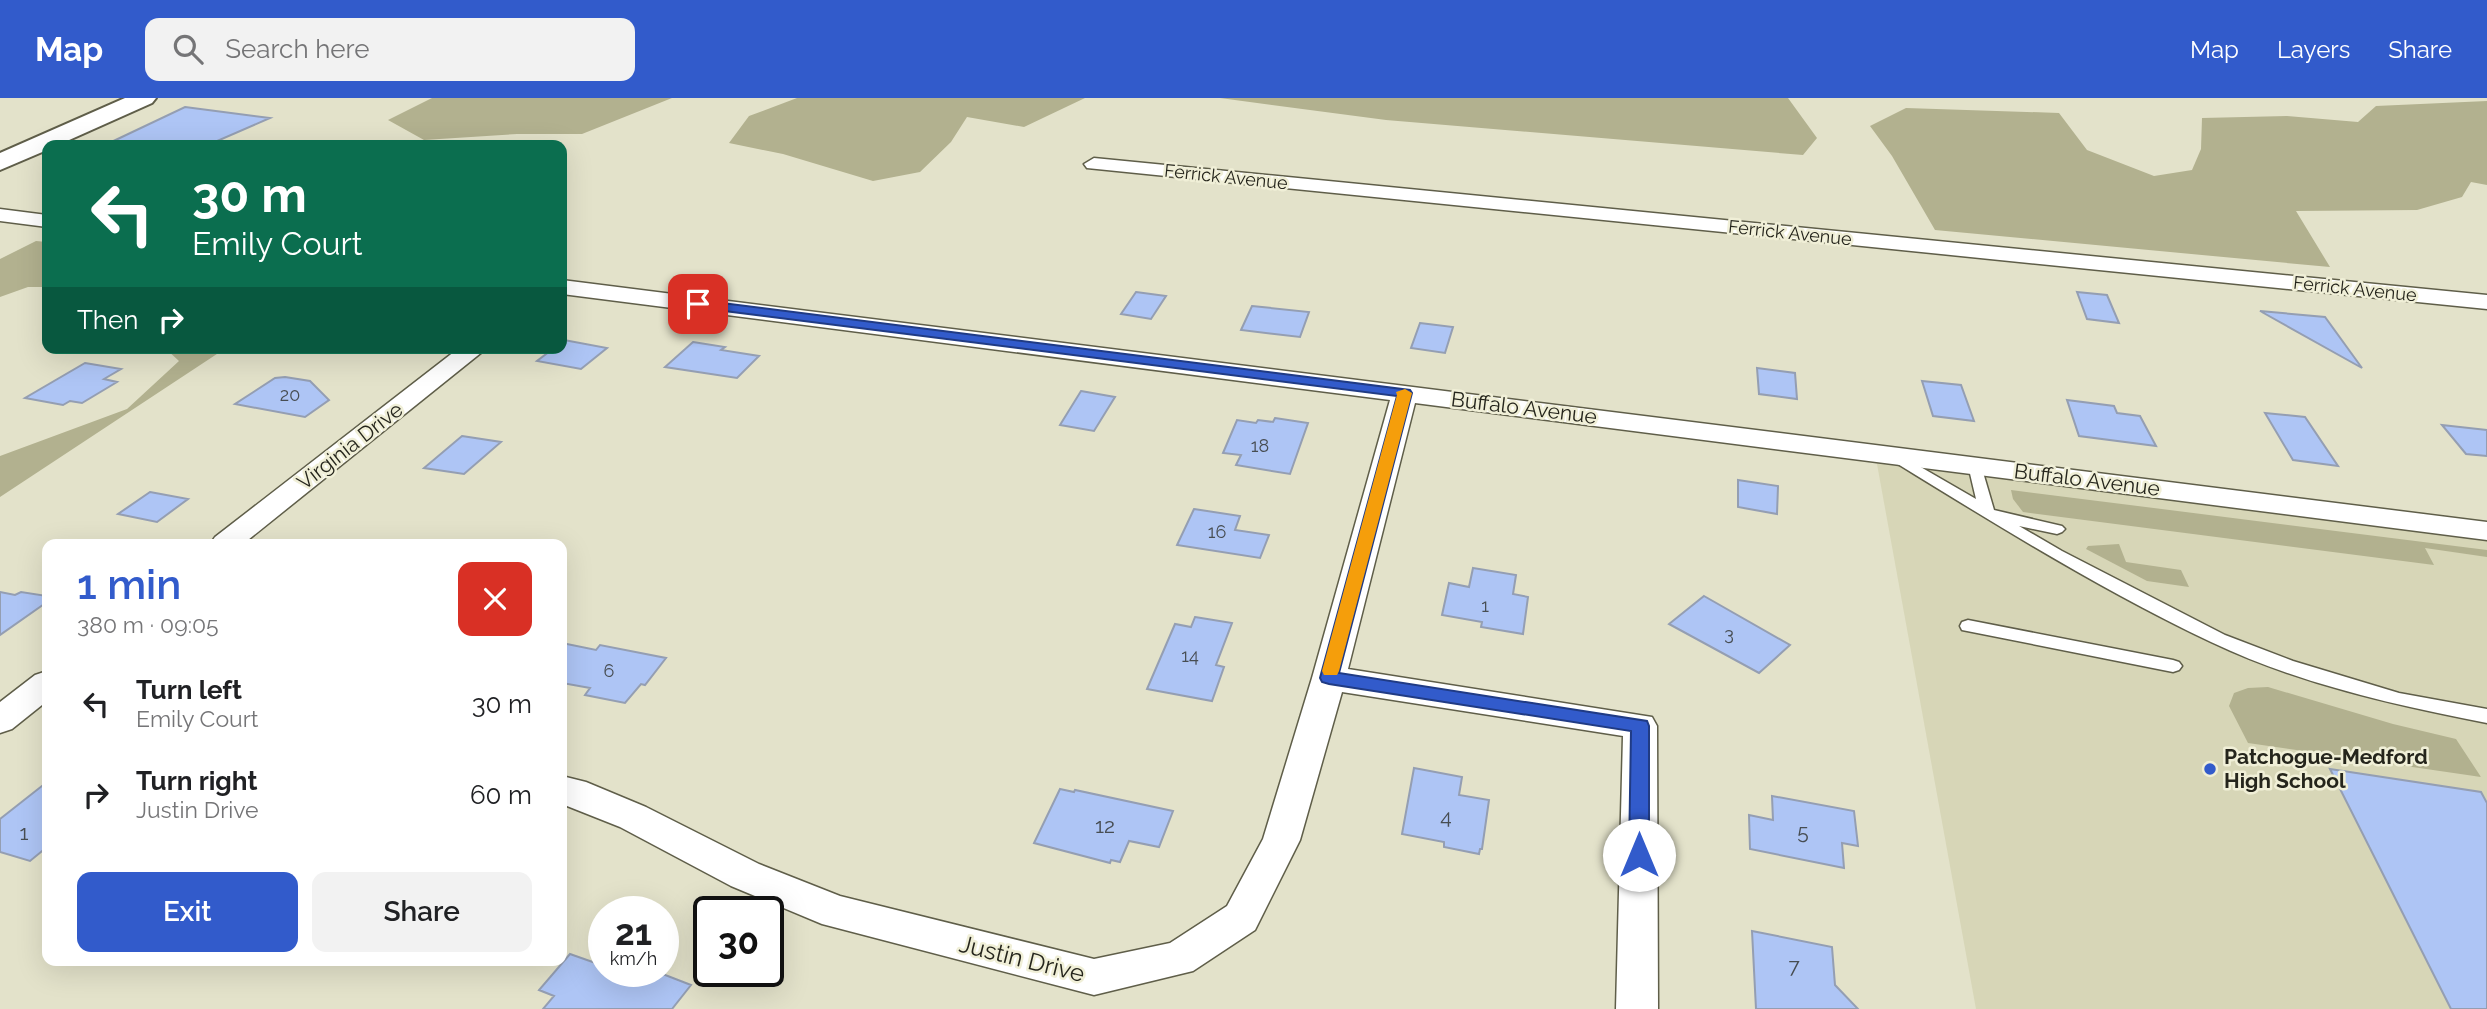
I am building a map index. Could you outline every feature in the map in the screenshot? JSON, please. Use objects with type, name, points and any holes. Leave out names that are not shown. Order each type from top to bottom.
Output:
[{"type":"street","points":[[50,140],[144,98]]},
{"type":"street","points":[[0,162],[42,143]]},
{"type":"street","name":"Ferrick Avenue","points":[[1094,164],[2487,302]]},
{"type":"street","points":[[0,215],[42,220]]},
{"type":"street","name":"Buffalo Avenue","points":[[567,288],[2487,531]]},
{"type":"street","name":"Virginia Drive","points":[[231,539],[467,354]]},
{"type":"street","name":"Justin Drive","points":[[567,791],[633,817],[745,875],[836,912],[1094,977],[1179,959],[1241,918],[1281,841],[1329,678],[1405,393]]},
{"type":"street","points":[[1329,678],[1640,726],[1637,1009]]},
{"type":"street","points":[[0,720],[42,688]]},
{"type":"lane","points":[[1893,455],[2056,555],[2219,639],[2287,665],[2399,699],[2487,716]]},
{"type":"lane","points":[[1975,465],[1987,514]]},
{"type":"lane","points":[[1987,514],[2057,528]]},
{"type":"lane","points":[[1968,626],[2174,666]]},
{"type":"shaded area","points":[[432,98],[672,98],[582,134],[517,134],[424,140],[388,120]]},
{"type":"shaded area","points":[[797,98],[1085,98],[1024,127],[967,117],[951,142],[920,172],[873,181],[783,154],[729,143],[749,116]]},
{"type":"shaded area","points":[[1220,98],[1788,98],[1817,138],[1803,155],[1386,120]]},
{"type":"shaded area","points":[[2487,101],[2487,185],[2471,182],[2462,197],[2417,210],[2296,211],[2330,267],[1935,230],[1892,156],[1870,126],[1906,108],[2059,113],[2087,150],[2154,176],[2192,170],[2201,149],[2202,118],[2287,116],[2358,122],[2376,106]]},
{"type":"shaded area","points":[[36,241],[42,242],[42,287],[28,287],[0,297],[0,259]]},
{"type":"shaded area","points":[[171,354],[217,354],[0,497],[0,456],[127,409],[179,361]]},
{"type":"shaded area","name":"Patchogue-Medford High School","points":[[1875,453],[2487,530],[2487,1009],[1976,1009]]},
{"type":"shaded area","points":[[2011,490],[2487,550],[2487,557],[2425,548],[2434,565],[2023,512],[2013,499]]},
{"type":"shaded area","points":[[2119,544],[2126,562],[2181,570],[2189,587],[2147,581],[2086,549],[2088,546]]},
{"type":"shaded area","points":[[2268,687],[2393,724],[2456,739],[2481,777],[2248,743],[2229,706],[2234,693],[2248,688]]},
{"type":"building","points":[[185,107],[270,118],[219,140],[116,140]]},
{"type":"building","points":[[1136,292],[1166,296],[1151,319],[1121,314]]},
{"type":"building","points":[[2077,292],[2107,295],[2119,323],[2087,319]]},
{"type":"building","points":[[1252,306],[1309,312],[1300,337],[1241,330]]},
{"type":"building","points":[[2260,311],[2325,317],[2362,368]]},
{"type":"building","points":[[1420,323],[1453,327],[1445,353],[1411,348]]},
{"type":"building","points":[[567,341],[607,348],[581,369],[537,361],[546,354],[567,354]]},
{"type":"building","points":[[693,342],[759,356],[737,378],[665,367]]},
{"type":"building","points":[[85,363],[121,369],[104,379],[117,382],[82,403],[70,401],[63,405],[25,398]]},
{"type":"building","points":[[1757,368],[1795,373],[1797,399],[1759,394]]},
{"type":"building","points":[[275,378],[310,381],[329,400],[305,417],[235,404]]},
{"type":"building","points":[[1922,381],[1961,385],[1974,421],[1933,416]]},
{"type":"building","points":[[1081,391],[1115,397],[1094,431],[1060,425]]},
{"type":"building","points":[[2067,400],[2114,406],[2117,413],[2140,416],[2156,446],[2079,436]]},
{"type":"building","points":[[2265,413],[2305,417],[2338,466],[2293,460]]},
{"type":"building","points":[[1275,418],[1308,423],[1290,474],[1236,465],[1241,455],[1223,453],[1237,420],[1256,423],[1258,420],[1273,422]]},
{"type":"building","points":[[2442,425],[2487,430],[2487,456],[2466,454]]},
{"type":"building","points":[[462,436],[501,442],[464,474],[424,468]]},
{"type":"building","points":[[1738,480],[1778,486],[1777,514],[1738,507]]},
{"type":"building","points":[[150,492],[188,499],[157,522],[118,514]]},
{"type":"building","points":[[1194,509],[1240,516],[1235,530],[1269,535],[1260,558],[1177,545]]},
{"type":"building","points":[[1473,568],[1516,575],[1513,594],[1528,597],[1523,634],[1481,627],[1482,622],[1442,615],[1449,583],[1469,587]]},
{"type":"building","points":[[0,592],[42,595],[42,606],[0,635]]},
{"type":"building","points":[[1704,596],[1790,645],[1759,673],[1669,624]]},
{"type":"building","points":[[1195,617],[1232,623],[1216,665],[1224,667],[1212,701],[1147,689],[1175,624],[1191,627]]},
{"type":"building","points":[[567,644],[596,650],[600,645],[666,658],[645,685],[641,684],[625,703],[585,695],[590,688],[567,684]]},
{"type":"building","points":[[1414,768],[1462,777],[1459,795],[1489,800],[1479,854],[1444,847],[1444,842],[1402,834]]},
{"type":"building","points":[[2330,769],[2481,792],[2487,803],[2487,1009],[2451,1009]]},
{"type":"building","points":[[42,786],[42,851],[30,861],[0,852],[0,819]]},
{"type":"building","points":[[1060,789],[1173,811],[1159,847],[1129,841],[1120,862],[1111,860],[1110,863],[1034,843]]},
{"type":"building","points":[[1772,796],[1854,811],[1858,846],[1842,843],[1844,868],[1750,849],[1749,815],[1773,820]]},
{"type":"building","points":[[1752,931],[1832,947],[1835,985],[1858,1009],[1756,1009]]},
{"type":"building","points":[[570,954],[588,960],[588,987],[679,987],[679,980],[691,985],[672,1009],[543,1009],[554,996],[539,990],[560,966],[567,966]]},
{"type":"slow traffic","points":[[1330,671],[1405,393],[1402,392]]},
{"type":"place","name":"Patchogue-Medford High School","points":[[2210,769]]},
{"type":"route","points":[[698,304],[1405,393],[1329,678],[1640,726],[1639,855]]}]
